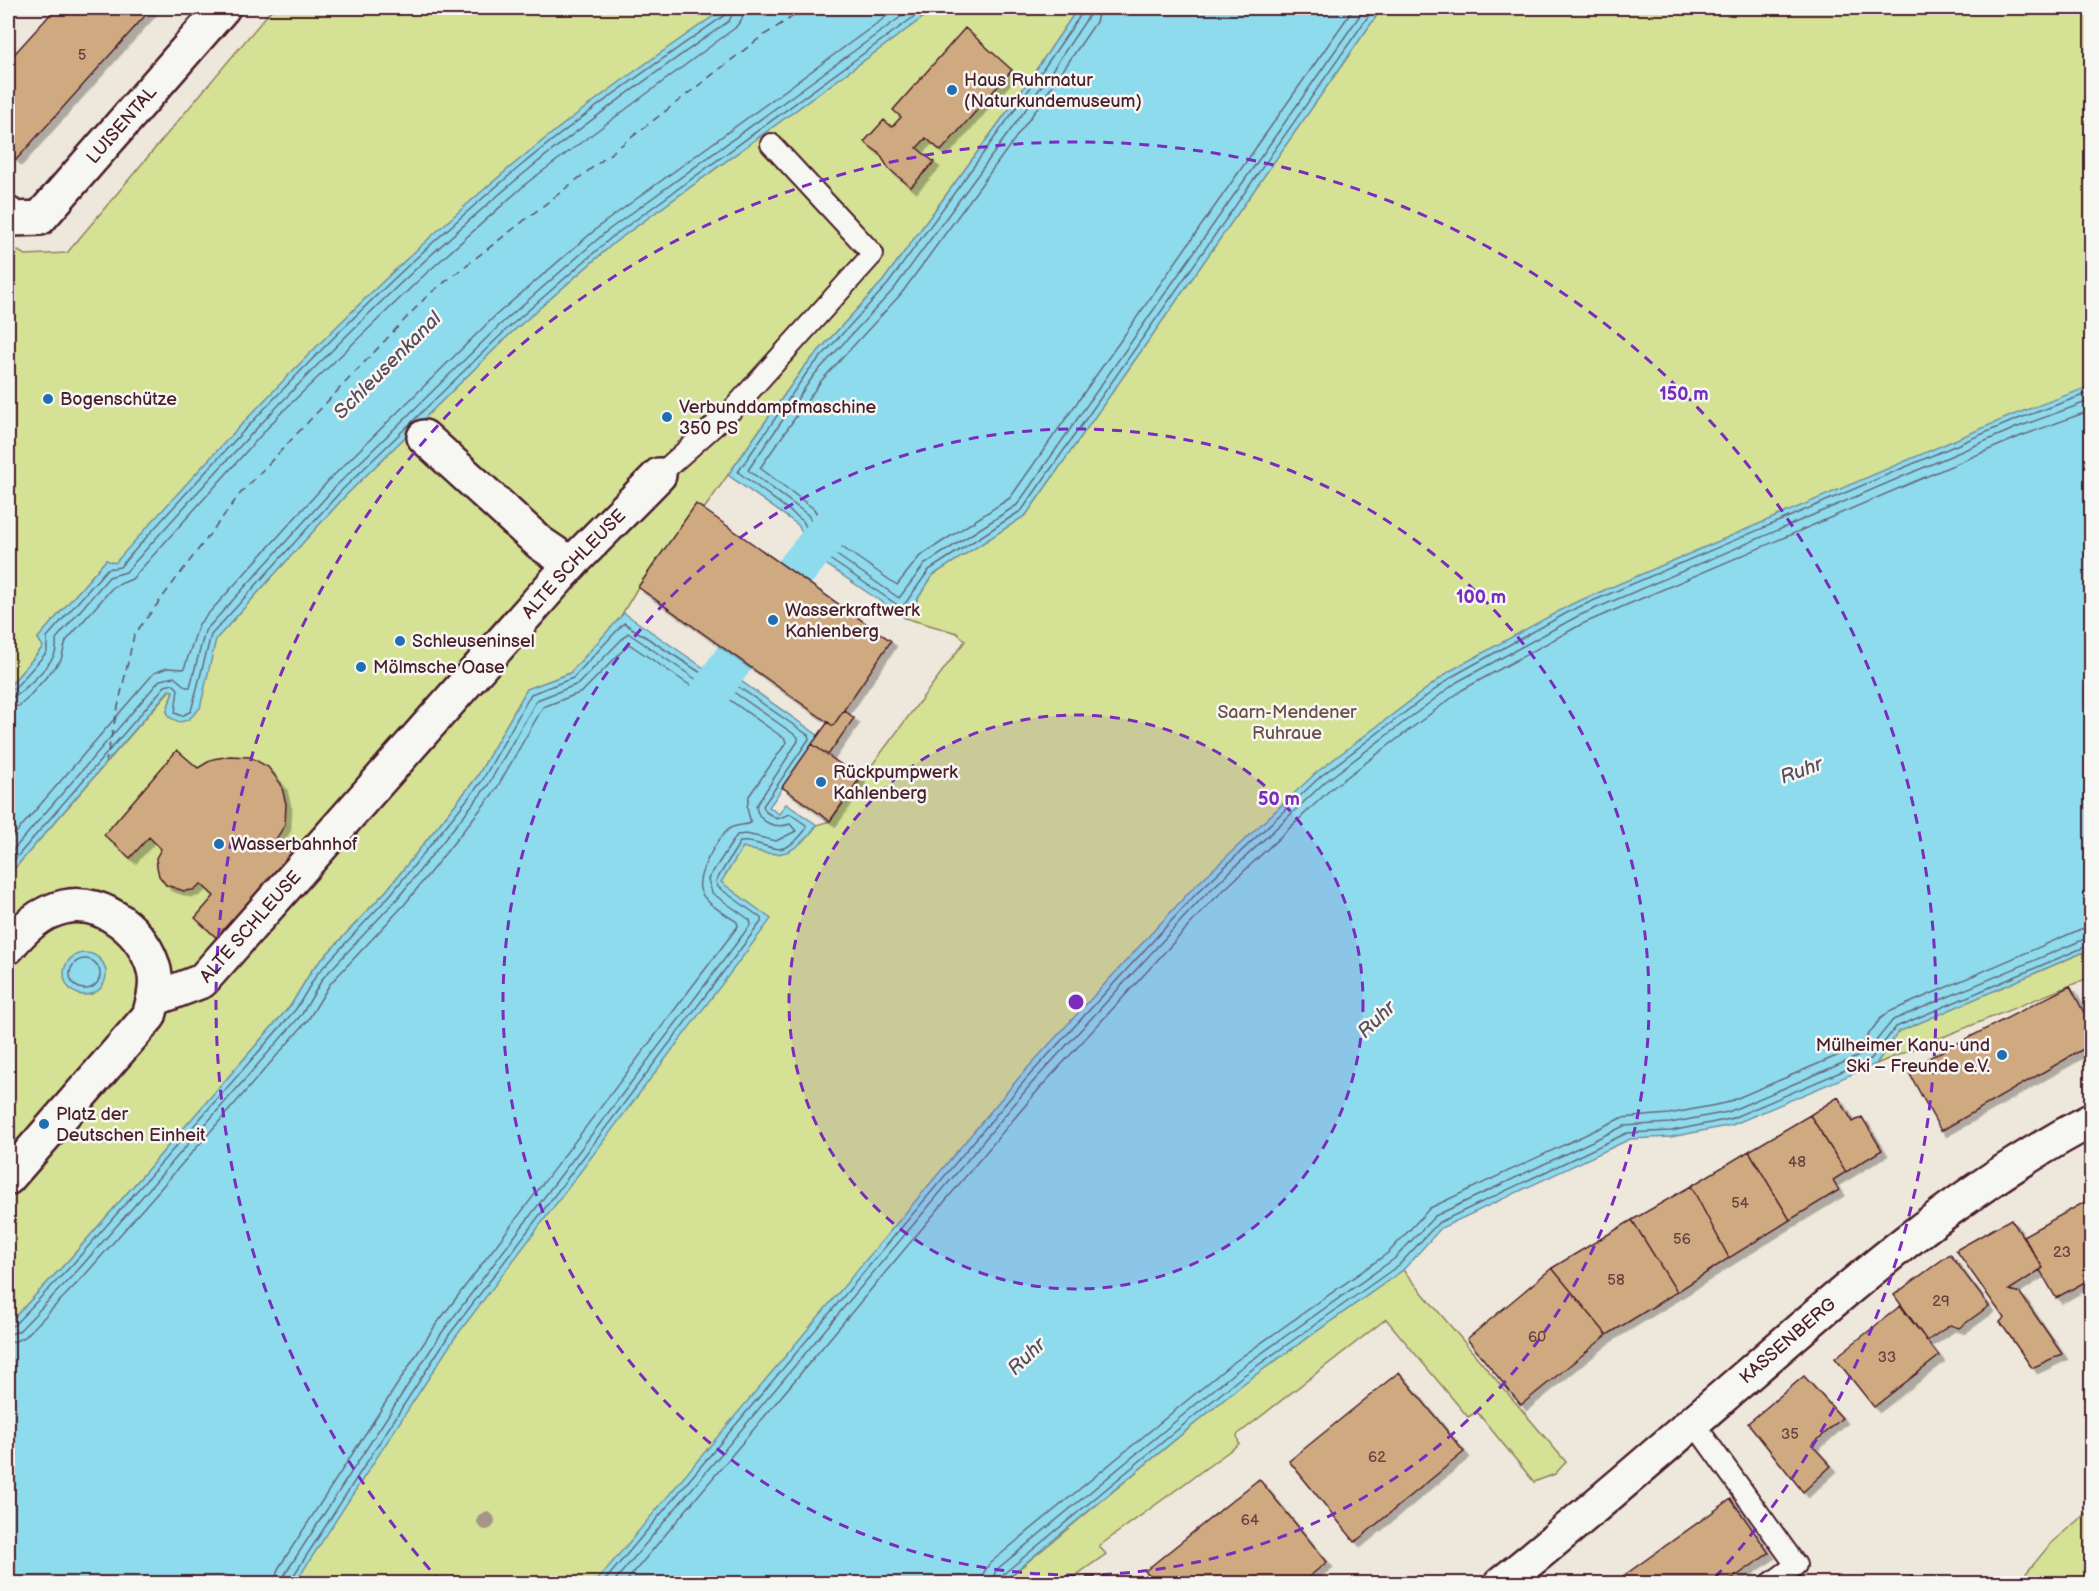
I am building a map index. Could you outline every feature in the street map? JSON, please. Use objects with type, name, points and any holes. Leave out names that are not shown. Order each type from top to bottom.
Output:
[{"type":"street","name":"LUISENTAL","points":[[8,214],[13,219],[40,218],[223,8]]},
{"type":"street","points":[[424,437],[540,543],[571,564]]},
{"type":"street","name":"ALTE SCHLEUSE","points":[[154,999],[202,981],[571,564],[660,475]]},
{"type":"street","points":[[8,946],[42,914],[65,906],[94,908],[116,917],[142,941],[155,972],[154,999],[149,1016],[8,1178]]},
{"type":"street","name":"KASSENBERG","points":[[1501,1584],[1581,1519],[1870,1268],[1949,1209],[2091,1120]]},
{"type":"lane","name":"ALTE SCHLEUSE","points":[[660,475],[734,408],[873,254],[771,144]]},
{"type":"lane","points":[[1693,1422],[1796,1565],[1770,1584]]},
{"type":"green space","points":[[273,8],[725,8],[617,84],[538,144],[460,211],[357,307],[258,408],[115,564],[106,560],[38,638],[43,647],[8,688],[8,245],[25,255],[67,253]]},
{"type":"green space","points":[[936,8],[1078,8],[1015,101],[883,281],[804,367],[704,509],[696,505],[638,587],[618,621],[570,673],[527,689],[477,777],[387,890],[312,970],[291,1005],[68,1261],[8,1324],[8,876],[170,690],[173,690],[167,711],[169,717],[208,668],[216,639],[346,495],[511,333],[615,242]]},
{"type":"green space","name":"Saarn-Mendener Ruhraue","points":[[1382,8],[2091,8],[2091,664],[810,1583],[23,1584],[743,847],[805,840],[817,825],[830,821],[965,641],[957,633],[905,618],[933,575],[1026,515]]},
{"type":"green space","points":[[2091,949],[2091,977],[1876,1064],[1898,1032]]},
{"type":"green space","points":[[1403,1270],[1566,1462],[1555,1474],[1534,1482],[1477,1412],[1468,1417],[1386,1319],[1237,1435],[1239,1444],[1099,1546],[1106,1554],[1065,1583],[1001,1584],[1244,1383]]},
{"type":"green space","points":[[2091,1509],[2091,1583],[2018,1583],[2052,1542]]},
{"type":"water","name":"Schleusenkanal","points":[[725,8],[936,8],[615,242],[511,333],[346,495],[216,639],[200,708],[188,720],[179,722],[169,717],[167,711],[173,691],[169,690],[8,876],[8,688],[43,647],[38,638],[106,560],[115,563],[258,407],[408,258],[538,144],[617,84]]},
{"type":"water","points":[[1078,8],[1382,8],[1026,515],[933,575],[905,618],[814,556],[798,525],[728,475],[804,367],[883,281],[1015,101]]},
{"type":"water","name":"Ruhr","points":[[2091,386],[2091,949],[1898,1032],[1876,1064],[1732,1125],[1671,1137],[1630,1139],[1441,1228],[1403,1270],[1244,1383],[1001,1583],[595,1583],[1022,1074],[1192,889],[1317,772],[1450,671],[1572,604],[2013,415]]},
{"type":"water","points":[[624,613],[704,668],[711,660],[819,736],[769,807],[779,814],[786,804],[817,825],[800,844],[784,852],[766,853],[743,847],[721,882],[771,919],[454,1339],[295,1583],[8,1583],[8,1324],[68,1261],[291,1005],[312,970],[387,890],[477,777],[527,689],[570,673]]},
{"type":"water","points":[[85,953],[100,959],[106,974],[100,989],[85,995],[70,989],[64,974],[70,959]]},
{"type":"building","points":[[56,8],[152,8],[16,160],[8,152],[8,61]]},
{"type":"building","name":"Haus Ruhrnatur (Naturkundemuseum)","points":[[965,28],[1012,70],[941,151],[926,138],[917,148],[934,162],[911,187],[889,169],[879,153],[864,142],[884,120],[892,127],[901,117],[893,110]]},
{"type":"building","name":"Wasserkraftwerk Kahlenberg","points":[[696,504],[891,641],[833,726],[638,587]]},
{"type":"building","points":[[844,710],[854,718],[828,755],[812,744],[828,722],[833,726]]},
{"type":"building","name":"Rückpumpwerk Kahlenberg","points":[[812,744],[860,778],[830,821],[782,787]]},
{"type":"building","name":"Wasserbahnhof","points":[[177,750],[198,768],[213,759],[230,756],[250,757],[268,767],[281,784],[286,804],[285,825],[276,839],[293,854],[218,939],[195,918],[214,896],[201,884],[193,890],[184,891],[166,885],[159,876],[157,867],[156,858],[161,849],[149,837],[130,858],[104,835]]},
{"type":"building","points":[[2070,986],[2092,1028],[2092,1044],[1941,1131],[1907,1069]]},
{"type":"building","points":[[1838,1097],[1853,1122],[1862,1117],[1882,1150],[1846,1172],[1810,1115]]},
{"type":"building","points":[[1810,1115],[1846,1172],[1833,1180],[1839,1190],[1790,1220],[1749,1151]]},
{"type":"building","points":[[1749,1151],[1790,1220],[1729,1258],[1691,1186]]},
{"type":"building","points":[[1691,1186],[1729,1258],[1677,1292],[1632,1220]]},
{"type":"building","points":[[2092,1198],[2092,1278],[2056,1298],[2040,1270],[2043,1268],[2023,1236]]},
{"type":"building","points":[[2011,1219],[2043,1268],[2009,1290],[2020,1293],[2062,1354],[2032,1368],[2000,1322],[2004,1318],[1956,1250]]},
{"type":"building","points":[[1632,1220],[1677,1292],[1607,1335],[1552,1268]]},
{"type":"building","points":[[1950,1254],[1989,1306],[1959,1328],[1950,1325],[1927,1341],[1894,1295]]},
{"type":"building","points":[[1552,1268],[1607,1335],[1521,1405],[1467,1339]]},
{"type":"building","points":[[1900,1306],[1939,1356],[1874,1407],[1835,1358]]},
{"type":"building","points":[[1399,1372],[1464,1452],[1355,1542],[1289,1461]]},
{"type":"building","points":[[1804,1376],[1842,1418],[1812,1445],[1831,1466],[1803,1492],[1748,1423]]},
{"type":"building","points":[[1259,1479],[1327,1562],[1300,1584],[1156,1584],[1145,1571]]},
{"type":"building","points":[[1731,1499],[1769,1553],[1725,1584],[1612,1584]]},
{"type":"building","points":[[1912,1576],[1917,1584],[1899,1584]]},
{"type":"waterway","points":[[794,573],[847,508]]},
{"type":"waterway","points":[[694,716],[735,657]]},
{"type":"ferry route","points":[[105,765],[134,635],[240,494],[428,295],[761,37],[806,8]]},
{"type":"place","name":"Haus Ruhrnatur (Naturkundemuseum)","points":[[952,90]]},
{"type":"place","name":"Bogenschütze","points":[[48,399]]},
{"type":"place","name":"Verbunddampfmaschine 350 PS","points":[[667,417]]},
{"type":"place","name":"Wasserkraftwerk Kahlenberg","points":[[773,620]]},
{"type":"place","name":"Schleuseninsel","points":[[400,641]]},
{"type":"place","name":"Mölmsche Oase","points":[[361,667]]},
{"type":"place","name":"Rückpumpwerk Kahlenberg","points":[[821,782]]},
{"type":"place","name":"Wasserbahnhof","points":[[219,844]]},
{"type":"place","name":"Mülheimer Kanu- und Ski – Freunde e.V.","points":[[2002,1055]]},
{"type":"place","name":"Platz der Deutschen Einheit","points":[[44,1124]]}]
